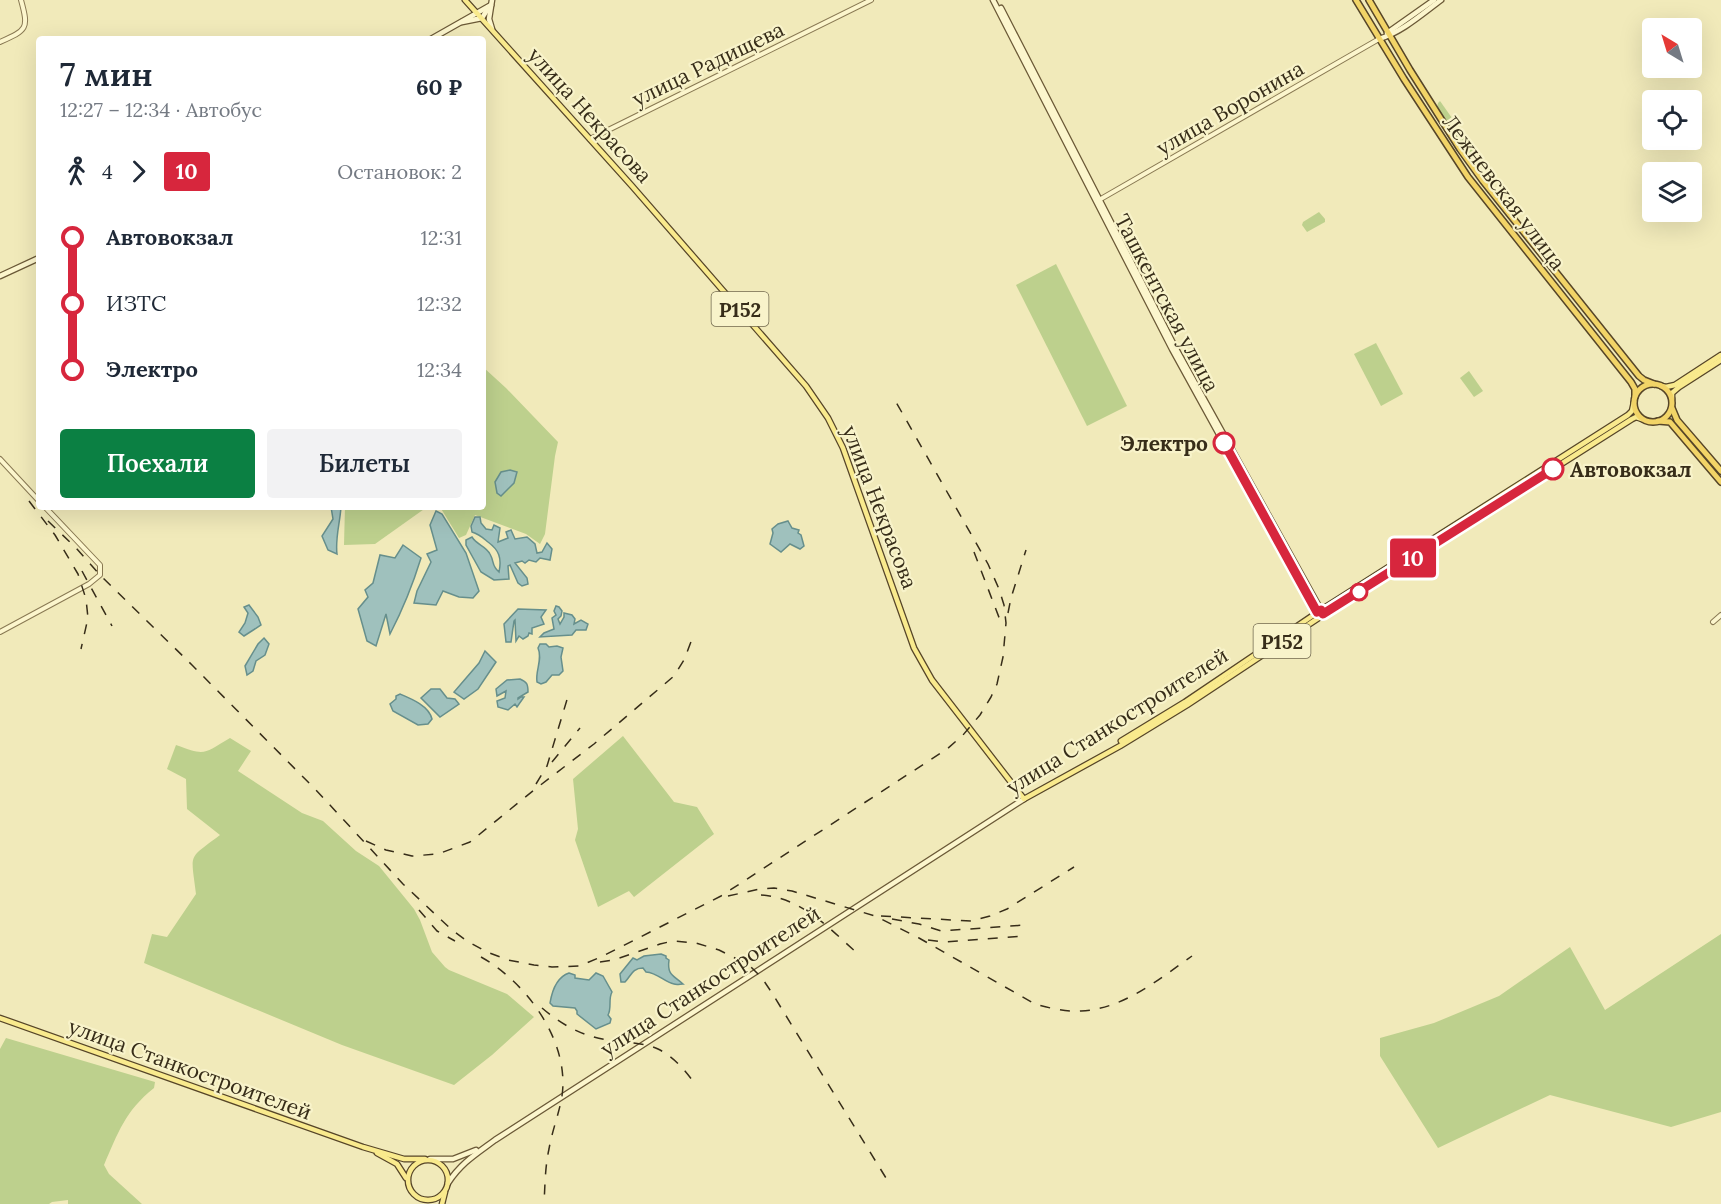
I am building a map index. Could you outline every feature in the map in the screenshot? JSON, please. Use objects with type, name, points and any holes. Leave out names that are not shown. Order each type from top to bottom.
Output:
[{"type":"highway","name":"Лежневская улица","points":[[1356,0],[1468,177],[1631,382],[1635,389],[1635,399]]},
{"type":"highway","name":"Лежневская улица","points":[[1369,0],[1441,120],[1483,182],[1639,376],[1654,384]]},
{"type":"highway","points":[[1721,471],[1677,420],[1668,391],[1654,384],[1643,387],[1635,399],[1636,410],[1642,419],[1668,421],[1672,424],[1721,482]]},
{"type":"highway","points":[[1657,421],[1666,416],[1672,403]]},
{"type":"main road","name":"улица Некрасова","points":[[465,0],[806,386],[828,418],[843,448],[918,656],[932,680],[1023,798]]},
{"type":"main road","name":"Ташкентская улица","points":[[995,0],[1097,201],[1320,613]]},
{"type":"main road","points":[[1389,34],[1434,0]]},
{"type":"main road","points":[[1379,39],[1441,0]]},
{"type":"main road","points":[[436,36],[492,3]]},
{"type":"main road","points":[[458,23],[483,18],[492,3]]},
{"type":"main road","points":[[492,3],[489,19],[492,29]]},
{"type":"main road","points":[[0,276],[36,259]]},
{"type":"main road","points":[[1661,386],[1675,385],[1721,355]]},
{"type":"main road","points":[[1672,403],[1672,393],[1721,360]]},
{"type":"main road","name":"улица Станкостроителей","points":[[448,1183],[464,1162],[495,1140],[1023,798],[1119,743],[1176,707],[1628,415],[1632,411],[1635,399]]},
{"type":"main road","name":"улица Станкостроителей","points":[[1320,613],[1635,417],[1642,419]]},
{"type":"main road","name":"улица Станкостроителей","points":[[0,1018],[369,1149],[404,1159],[459,1158],[495,1140]]},
{"type":"main road","name":"улица Станкостроителей","points":[[369,1149],[397,1164],[405,1173],[407,1180]]},
{"type":"main road","points":[[424,1204],[411,1192],[407,1180],[414,1164],[428,1159],[441,1165],[448,1176],[442,1204]]},
{"type":"main road","points":[[416,1197],[429,1200],[446,1190]]},
{"type":"street","points":[[0,42],[16,35],[26,24],[21,0]]},
{"type":"street","name":"улица Радищева","points":[[590,139],[871,0]]},
{"type":"street","name":"улица Воронина","points":[[1097,201],[1379,39]]},
{"type":"street","points":[[0,459],[36,498]]},
{"type":"street","points":[[0,632],[94,581],[100,575],[100,565],[48,510]]},
{"type":"street","points":[[1713,622],[1721,615]]},
{"type":"green space","points":[[1440,101],[1485,165],[1481,168],[1477,166],[1437,107]]},
{"type":"green space","points":[[1319,212],[1325,222],[1307,232],[1302,225],[1303,222]]},
{"type":"green space","points":[[1056,264],[1127,406],[1087,426],[1016,285]]},
{"type":"green space","points":[[1376,343],[1403,394],[1381,406],[1354,354]]},
{"type":"green space","points":[[486,370],[558,442],[545,534],[540,544],[526,534],[475,515],[466,535],[459,538],[442,510],[486,510]]},
{"type":"green space","points":[[1469,371],[1483,391],[1474,397],[1460,378]]},
{"type":"green space","points":[[345,510],[423,510],[375,544],[344,545]]},
{"type":"green space","points":[[623,736],[674,802],[697,807],[714,834],[634,897],[629,891],[598,907],[575,840],[578,829],[573,779]]},
{"type":"green space","points":[[230,738],[251,751],[238,771],[302,813],[323,821],[356,851],[379,866],[414,909],[432,952],[445,967],[507,994],[534,1017],[454,1085],[342,1045],[144,963],[152,934],[167,937],[196,894],[194,858],[220,835],[187,809],[186,779],[167,769],[176,745],[204,752]]},
{"type":"green space","points":[[1721,934],[1721,1112],[1671,1127],[1550,1095],[1438,1148],[1380,1056],[1380,1038],[1434,1023],[1499,996],[1570,947],[1605,1010]]},
{"type":"green space","points":[[6,1038],[155,1082],[154,1088],[136,1105],[123,1123],[104,1165],[109,1174],[142,1204],[68,1204],[68,1200],[49,1204],[0,1204],[0,1049]]},
{"type":"water","points":[[510,470],[517,472],[514,483],[501,496],[497,493],[495,482],[501,472]]},
{"type":"water","points":[[332,510],[341,510],[337,554],[328,550],[322,536],[333,519]]},
{"type":"water","points":[[436,511],[442,514],[466,553],[479,591],[473,598],[459,597],[443,591],[436,605],[414,603],[417,591],[431,562],[427,554],[437,550],[430,525]]},
{"type":"water","points":[[475,517],[480,517],[486,529],[492,530],[494,525],[500,528],[498,542],[508,538],[506,532],[511,530],[515,539],[527,537],[535,544],[537,553],[542,552],[547,543],[552,549],[550,560],[540,558],[536,562],[529,560],[525,563],[522,561],[515,563],[527,578],[528,584],[522,586],[518,583],[510,565],[508,566],[509,579],[494,580],[481,572],[466,545],[466,540],[472,537],[488,551],[499,572],[500,558],[497,551],[482,537],[472,532],[471,526]]},
{"type":"water","points":[[788,521],[792,528],[799,530],[798,533],[801,535],[804,546],[800,549],[790,544],[781,552],[770,544],[772,529]]},
{"type":"water","points":[[403,545],[421,558],[390,634],[386,614],[376,646],[367,641],[358,609],[368,597],[365,590],[373,583],[380,555],[395,558]]},
{"type":"water","points":[[249,605],[261,625],[244,636],[239,632],[248,613],[244,607]]},
{"type":"water","points":[[556,606],[562,611],[558,619],[560,624],[564,613],[572,615],[575,619],[574,624],[581,620],[588,624],[586,630],[576,630],[572,635],[540,637],[554,629],[552,618],[556,615],[554,611]]},
{"type":"water","points":[[518,609],[546,610],[541,617],[544,624],[532,628],[532,634],[529,633],[523,639],[519,636],[516,641],[515,620],[511,642],[506,642],[504,624]]},
{"type":"water","points":[[264,638],[269,644],[265,655],[256,661],[253,671],[247,675],[245,666]]},
{"type":"water","points":[[540,644],[563,648],[561,657],[563,671],[559,675],[552,675],[541,684],[537,682]]},
{"type":"water","points":[[485,651],[496,662],[478,689],[464,699],[454,692],[479,663]]},
{"type":"water","points":[[520,679],[527,684],[528,692],[518,698],[524,697],[517,707],[515,704],[508,710],[498,707],[497,701],[505,698],[506,691],[497,696],[496,689],[507,680]]},
{"type":"water","points":[[431,689],[440,689],[447,698],[455,699],[459,704],[440,717],[421,698]]},
{"type":"water","points":[[400,694],[427,710],[432,719],[428,724],[418,725],[393,711],[390,704]]},
{"type":"water","points":[[661,954],[669,960],[669,969],[672,974],[683,984],[670,983],[646,972],[643,968],[636,969],[625,982],[621,982],[620,974],[633,958],[637,960],[644,956]]},
{"type":"water","points":[[569,973],[575,975],[575,978],[589,980],[596,973],[603,976],[612,992],[608,1015],[611,1019],[610,1023],[596,1029],[577,1014],[575,1008],[553,1006],[550,1003],[556,985]]},
{"type":"railway","points":[[48,521],[316,790],[403,884],[452,930],[487,952],[508,960],[552,967],[579,966],[721,896],[947,749],[980,715],[991,697],[997,684],[1003,657],[1006,623],[999,589],[988,564],[892,395]]},
{"type":"railway","points":[[29,501],[55,535],[78,574],[86,599],[88,618],[81,649]]},
{"type":"railway","points":[[1008,613],[1026,550]]},
{"type":"railway","points":[[974,552],[1000,620]]},
{"type":"railway","points":[[82,571],[112,626]]},
{"type":"railway","points":[[366,841],[386,850],[412,856],[438,854],[470,842],[594,744],[674,676],[684,660],[694,634]]},
{"type":"railway","points":[[536,784],[547,766],[569,693]]},
{"type":"railway","points":[[552,762],[580,728]]},
{"type":"railway","points":[[881,916],[971,921],[1007,909],[1074,867]]},
{"type":"railway","points":[[728,896],[774,888],[792,891],[875,916],[919,938],[1035,1004],[1064,1010],[1096,1009],[1126,999],[1192,956]]},
{"type":"railway","points":[[761,895],[776,897],[802,908],[826,925],[858,954]]},
{"type":"railway","points":[[419,910],[437,931],[455,941]]},
{"type":"railway","points":[[892,919],[941,931],[1025,925]]},
{"type":"railway","points":[[928,940],[944,942],[1023,936]]},
{"type":"railway","points":[[600,962],[614,960],[673,941],[696,943],[719,950],[749,965],[772,993],[886,1178]]},
{"type":"railway","points":[[481,957],[498,968],[529,997],[552,1034],[559,1055],[563,1075],[562,1096],[548,1156],[544,1204]]},
{"type":"railway","points":[[542,1008],[557,1020],[581,1033],[658,1049],[679,1064],[695,1084]]},
{"type":"bus line","name":"10","points":[[1224,443],[1317,612],[1321,610],[1323,614],[1553,469]]},
{"type":"place","name":"Электро","points":[[1224,443]]},
{"type":"place","name":"Автовокзал","points":[[1553,469]]}]
